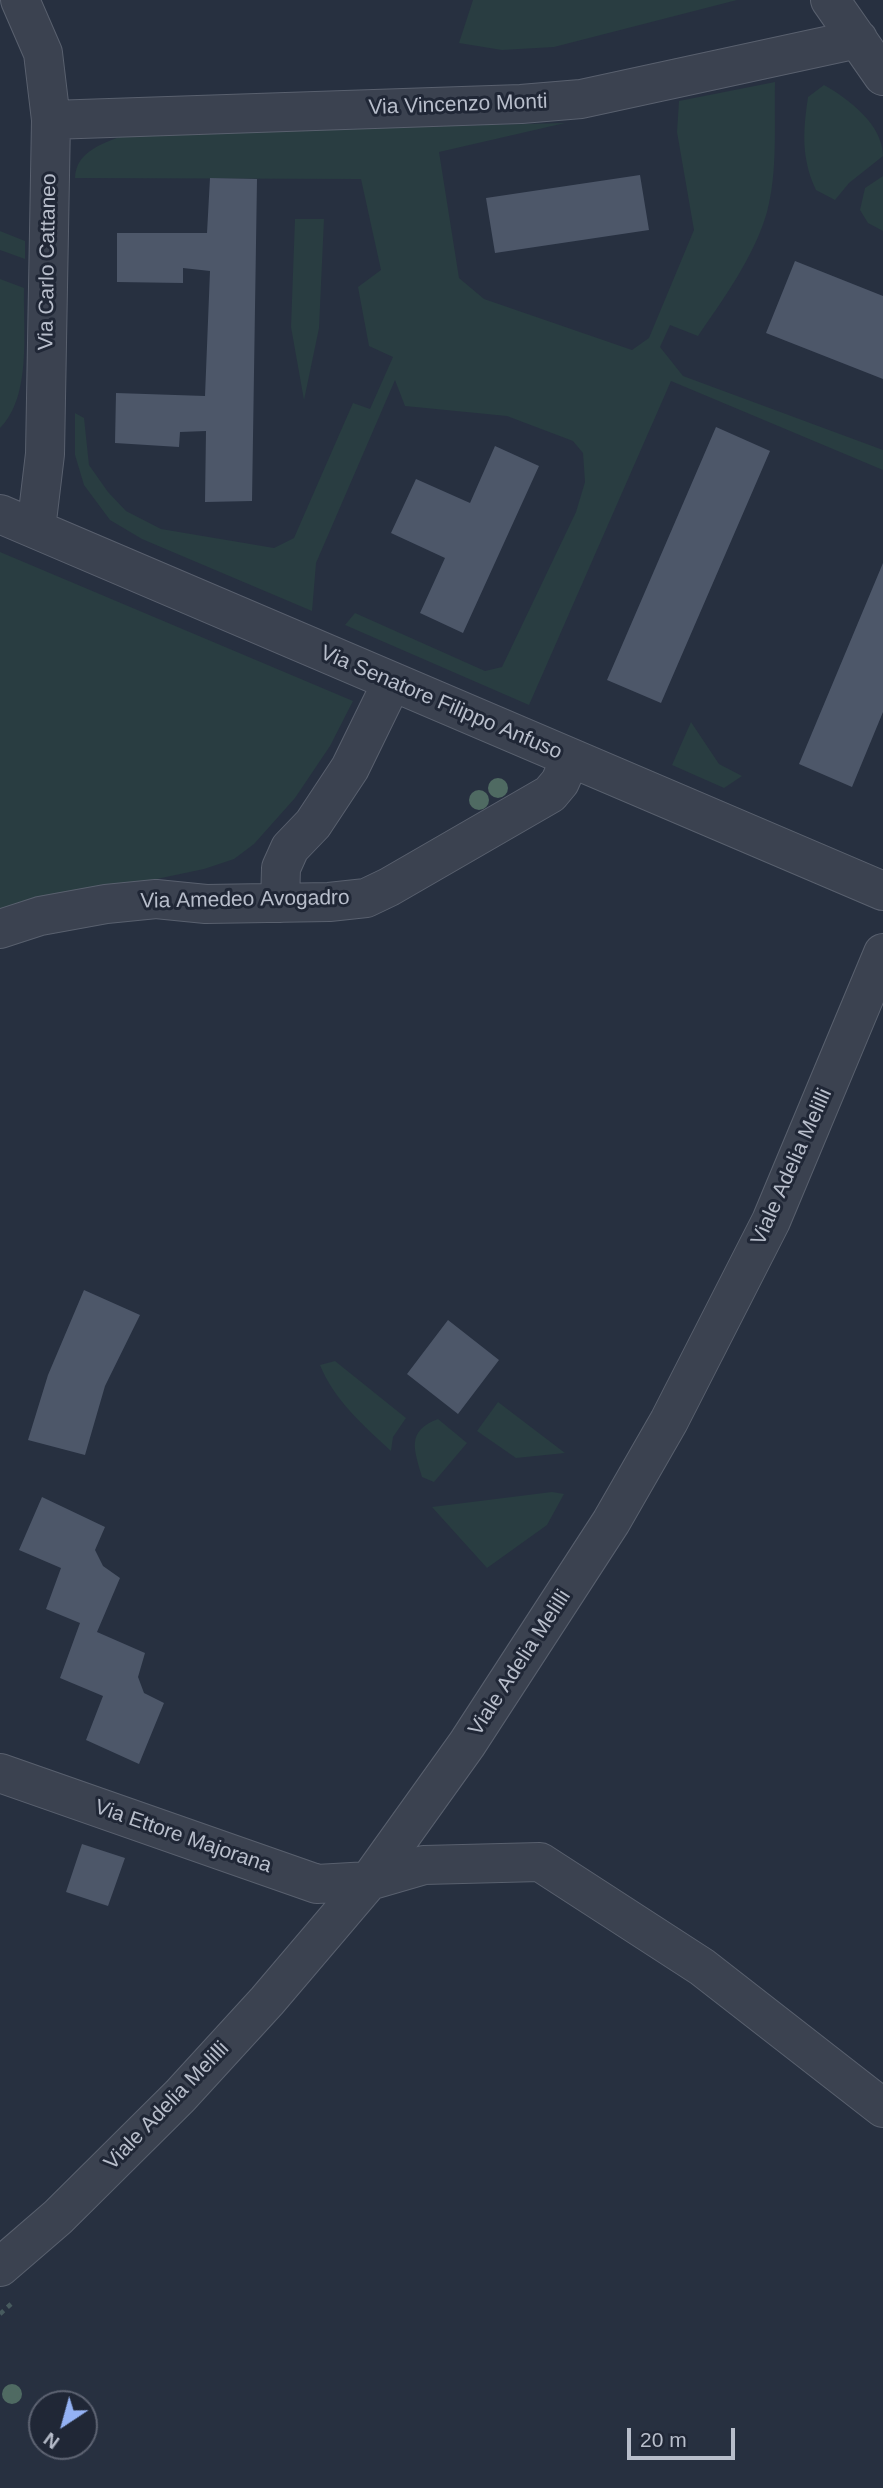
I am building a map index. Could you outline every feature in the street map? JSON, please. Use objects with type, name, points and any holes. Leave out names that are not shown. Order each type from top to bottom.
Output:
[{"type":"street","name":"Via Carlo Cattaneo","points":[[20,0],[43,53],[51,120],[45,454],[36,529]]},
{"type":"street","points":[[830,0],[883,76]]},
{"type":"street","name":"Via Vincenzo Monti","points":[[51,120],[508,105],[569,100],[858,39]]},
{"type":"street","name":"Via Senatore Filippo Anfuso","points":[[0,514],[883,891]]},
{"type":"street","points":[[280,903],[281,868],[290,848],[313,824],[350,768],[392,682]]},
{"type":"street","name":"Via Amedeo Avogadro","points":[[0,929],[40,916],[106,904],[156,899],[206,904],[329,902],[366,898],[550,794],[560,782],[570,759]]},
{"type":"street","name":"Viale Adelia Melilli","points":[[0,2267],[58,2217],[180,2096],[267,2001],[369,1881],[467,1744],[611,1522],[669,1421],[771,1221],[883,953]]},
{"type":"street","name":"Via Ettore Majorana","points":[[0,1773],[317,1884],[369,1881],[424,1865],[540,1862],[702,1967],[883,2108]]},
{"type":"green space","points":[[473,0],[737,0],[554,47],[502,50],[459,43]]},
{"type":"green space","points":[[775,82],[773,180],[761,229],[737,277],[698,336],[670,325],[660,347],[683,376],[883,450],[883,470],[671,381],[529,705],[345,625],[355,613],[485,671],[502,667],[576,512],[585,482],[583,453],[573,441],[507,416],[405,406],[395,380],[316,563],[312,611],[142,539],[110,520],[84,485],[75,455],[75,413],[84,418],[89,465],[108,492],[126,511],[161,529],[274,548],[294,538],[353,403],[370,409],[393,357],[369,346],[358,287],[381,270],[361,179],[75,178],[80,161],[101,144],[127,134],[565,123],[439,152],[459,278],[484,299],[632,350],[649,338],[694,230],[677,132],[679,101]]},
{"type":"green space","points":[[824,85],[863,114],[877,134],[883,156],[849,183],[835,200],[816,190],[806,155],[804,133],[808,97]]},
{"type":"green space","points":[[883,176],[883,231],[868,223],[860,210],[865,188]]},
{"type":"green space","points":[[295,219],[324,219],[319,328],[304,400],[291,327]]},
{"type":"green space","points":[[0,231],[25,241],[25,259],[0,250]]},
{"type":"green space","points":[[0,279],[24,288],[24,362],[17,399],[0,428]]},
{"type":"green space","points":[[0,552],[353,701],[330,746],[295,798],[254,844],[234,859],[204,869],[0,912]]},
{"type":"green space","points":[[691,722],[719,764],[742,776],[724,788],[672,765]]},
{"type":"green space","points":[[335,1361],[406,1418],[393,1437],[391,1451],[370,1432],[333,1390],[320,1365]]},
{"type":"green space","points":[[498,1402],[565,1453],[516,1458],[477,1431]]},
{"type":"green space","points":[[438,1419],[467,1443],[434,1482],[422,1477],[415,1442],[421,1429]]},
{"type":"green space","points":[[552,1492],[564,1494],[547,1525],[487,1568],[432,1507]]},
{"type":"building","points":[[640,175],[649,230],[495,253],[486,198]]},
{"type":"building","points":[[210,178],[257,179],[252,501],[205,502],[206,431],[180,432],[179,447],[115,443],[116,393],[205,396],[210,271],[183,268],[183,283],[117,282],[117,233],[207,233]]},
{"type":"building","points":[[795,261],[883,296],[883,379],[766,333]]},
{"type":"building","points":[[716,427],[770,451],[661,703],[607,680]]},
{"type":"building","points":[[495,446],[539,466],[463,633],[420,613],[445,558],[391,533],[416,479],[470,503]]},
{"type":"building","points":[[883,563],[883,712],[852,787],[799,764]]},
{"type":"building","points":[[84,1290],[140,1315],[105,1386],[85,1455],[28,1440],[48,1375]]},
{"type":"building","points":[[448,1320],[499,1360],[458,1414],[407,1374]]},
{"type":"building","points":[[42,1497],[105,1527],[95,1550],[103,1566],[120,1578],[97,1632],[145,1653],[138,1677],[144,1693],[164,1703],[139,1764],[86,1740],[103,1696],[60,1678],[80,1623],[46,1609],[61,1568],[19,1550]]},
{"type":"building","points":[[82,1844],[125,1858],[108,1906],[66,1892]]}]
